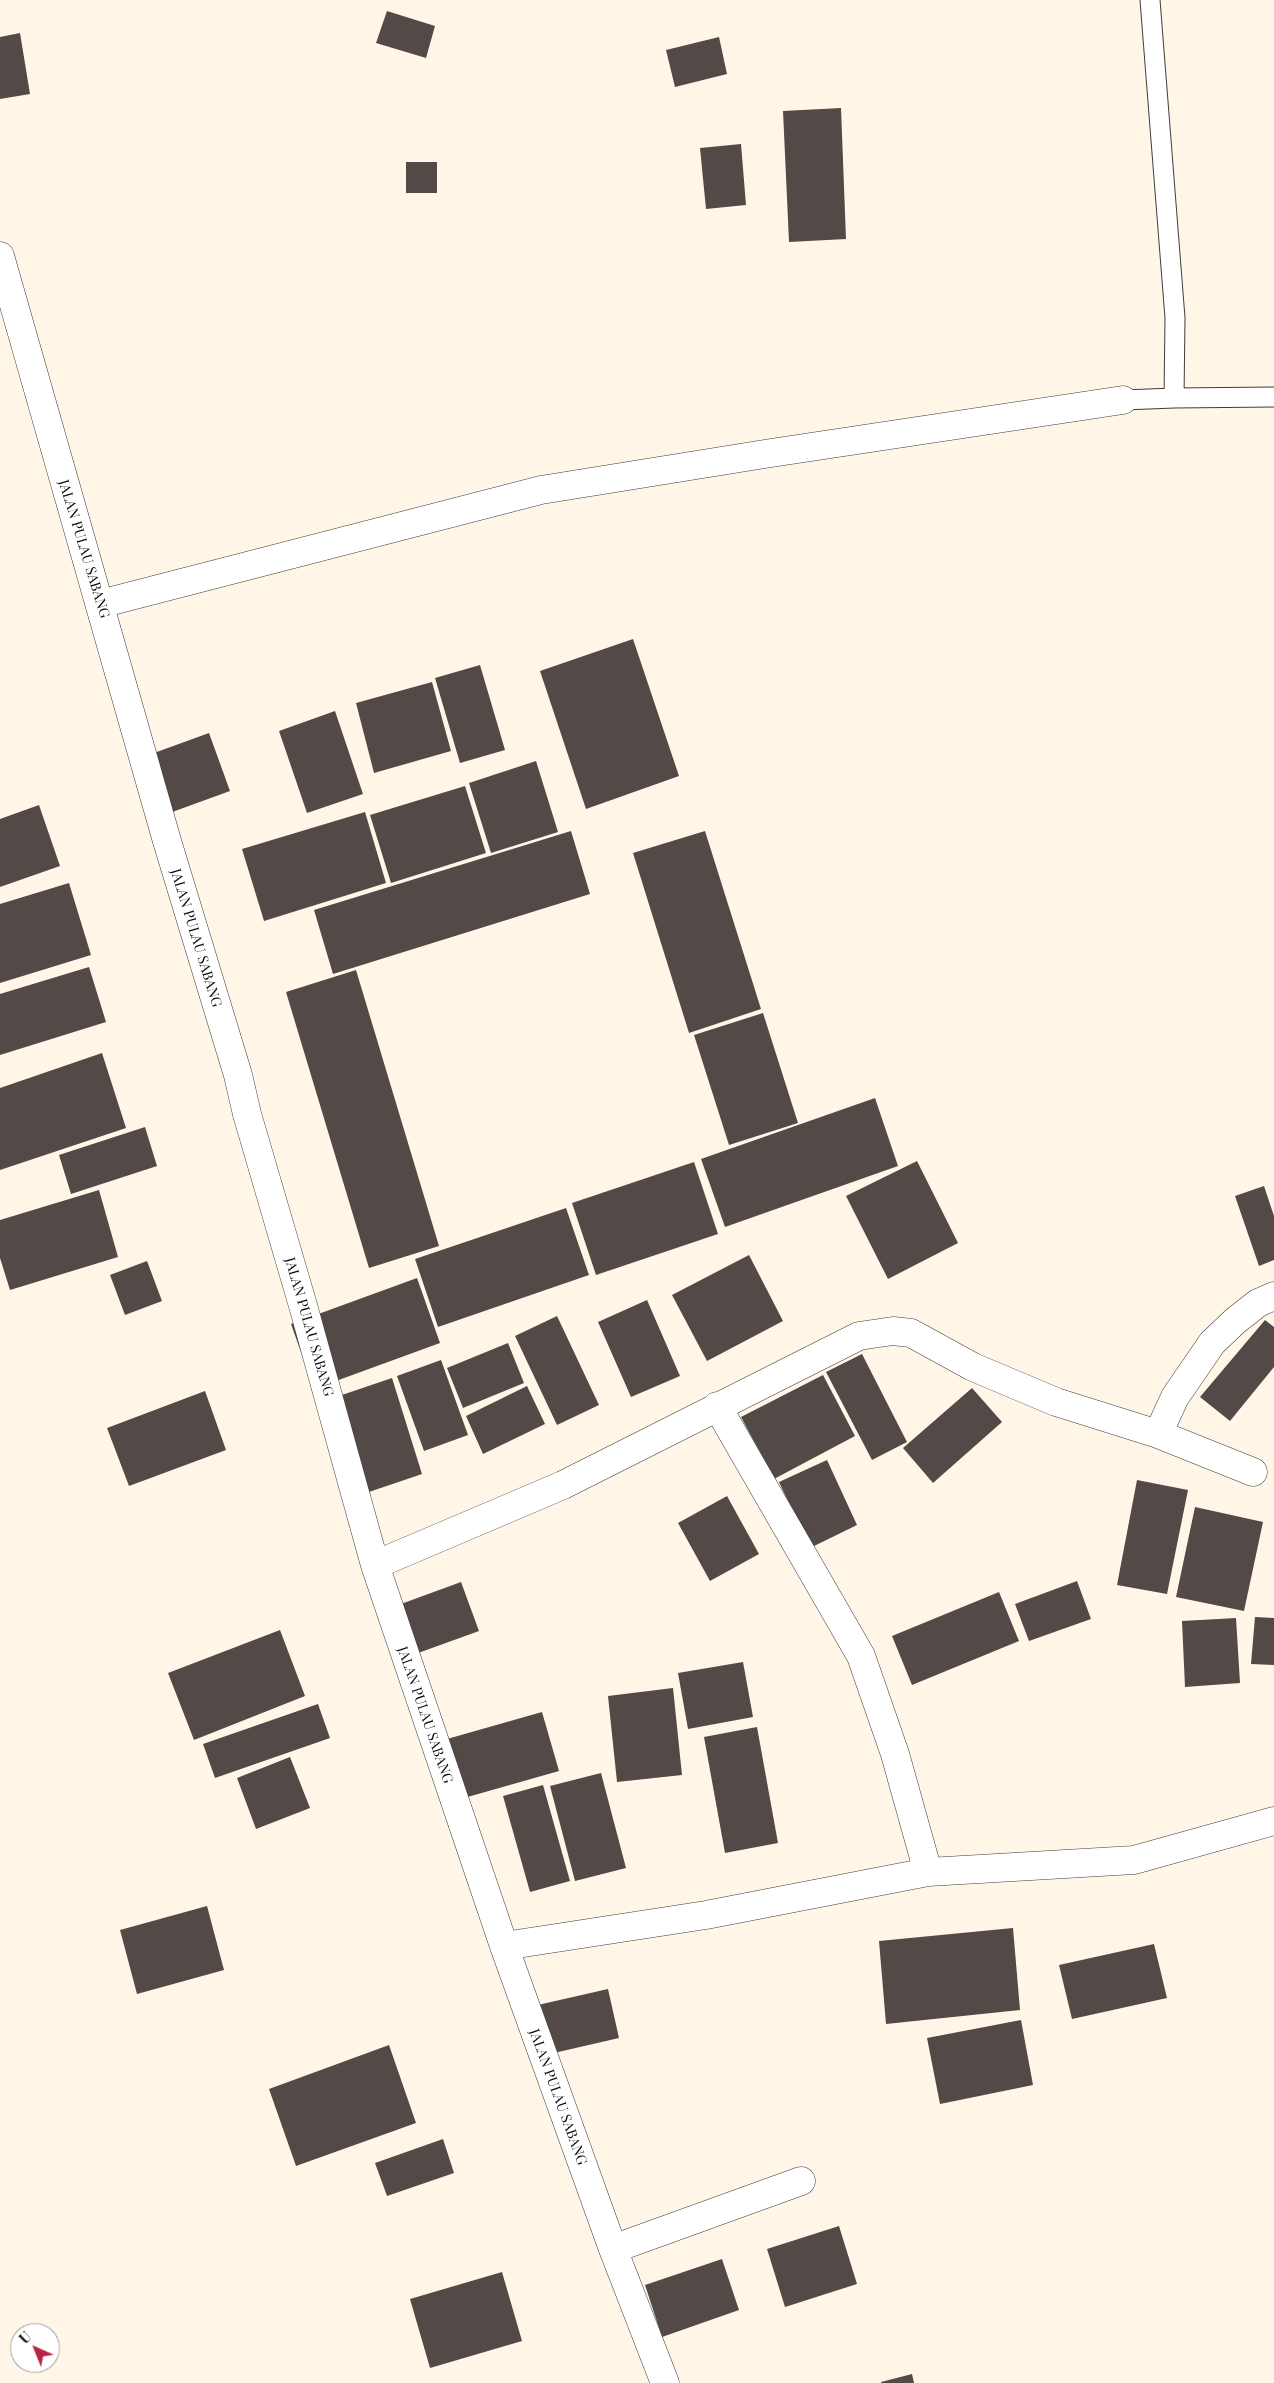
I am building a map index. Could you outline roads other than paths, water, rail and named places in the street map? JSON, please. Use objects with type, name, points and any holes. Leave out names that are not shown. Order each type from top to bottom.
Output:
[{"type":"street","name":"JALAN PULAU SABANG","points":[[0,256],[167,841],[238,1075],[247,1114],[304,1309],[374,1565],[504,1946],[613,2249],[665,2383]]},
{"type":"street","points":[[100,604],[541,490],[1123,400]]},
{"type":"street","points":[[1158,1434],[1175,1397],[1212,1343],[1235,1320],[1258,1303],[1274,1296]]},
{"type":"street","points":[[374,1565],[564,1486],[717,1406],[859,1336],[893,1331],[911,1333],[973,1367],[1056,1402],[1158,1434],[1253,1472]]},
{"type":"street","points":[[717,1406],[861,1656],[895,1754],[928,1872]]},
{"type":"street","points":[[504,1946],[706,1915],[928,1872],[1134,1860],[1274,1821]]},
{"type":"street","points":[[613,2249],[801,2181]]},
{"type":"lane","points":[[1150,0],[1175,318],[1174,398]]},
{"type":"lane","points":[[1123,400],[1274,396]]}]
